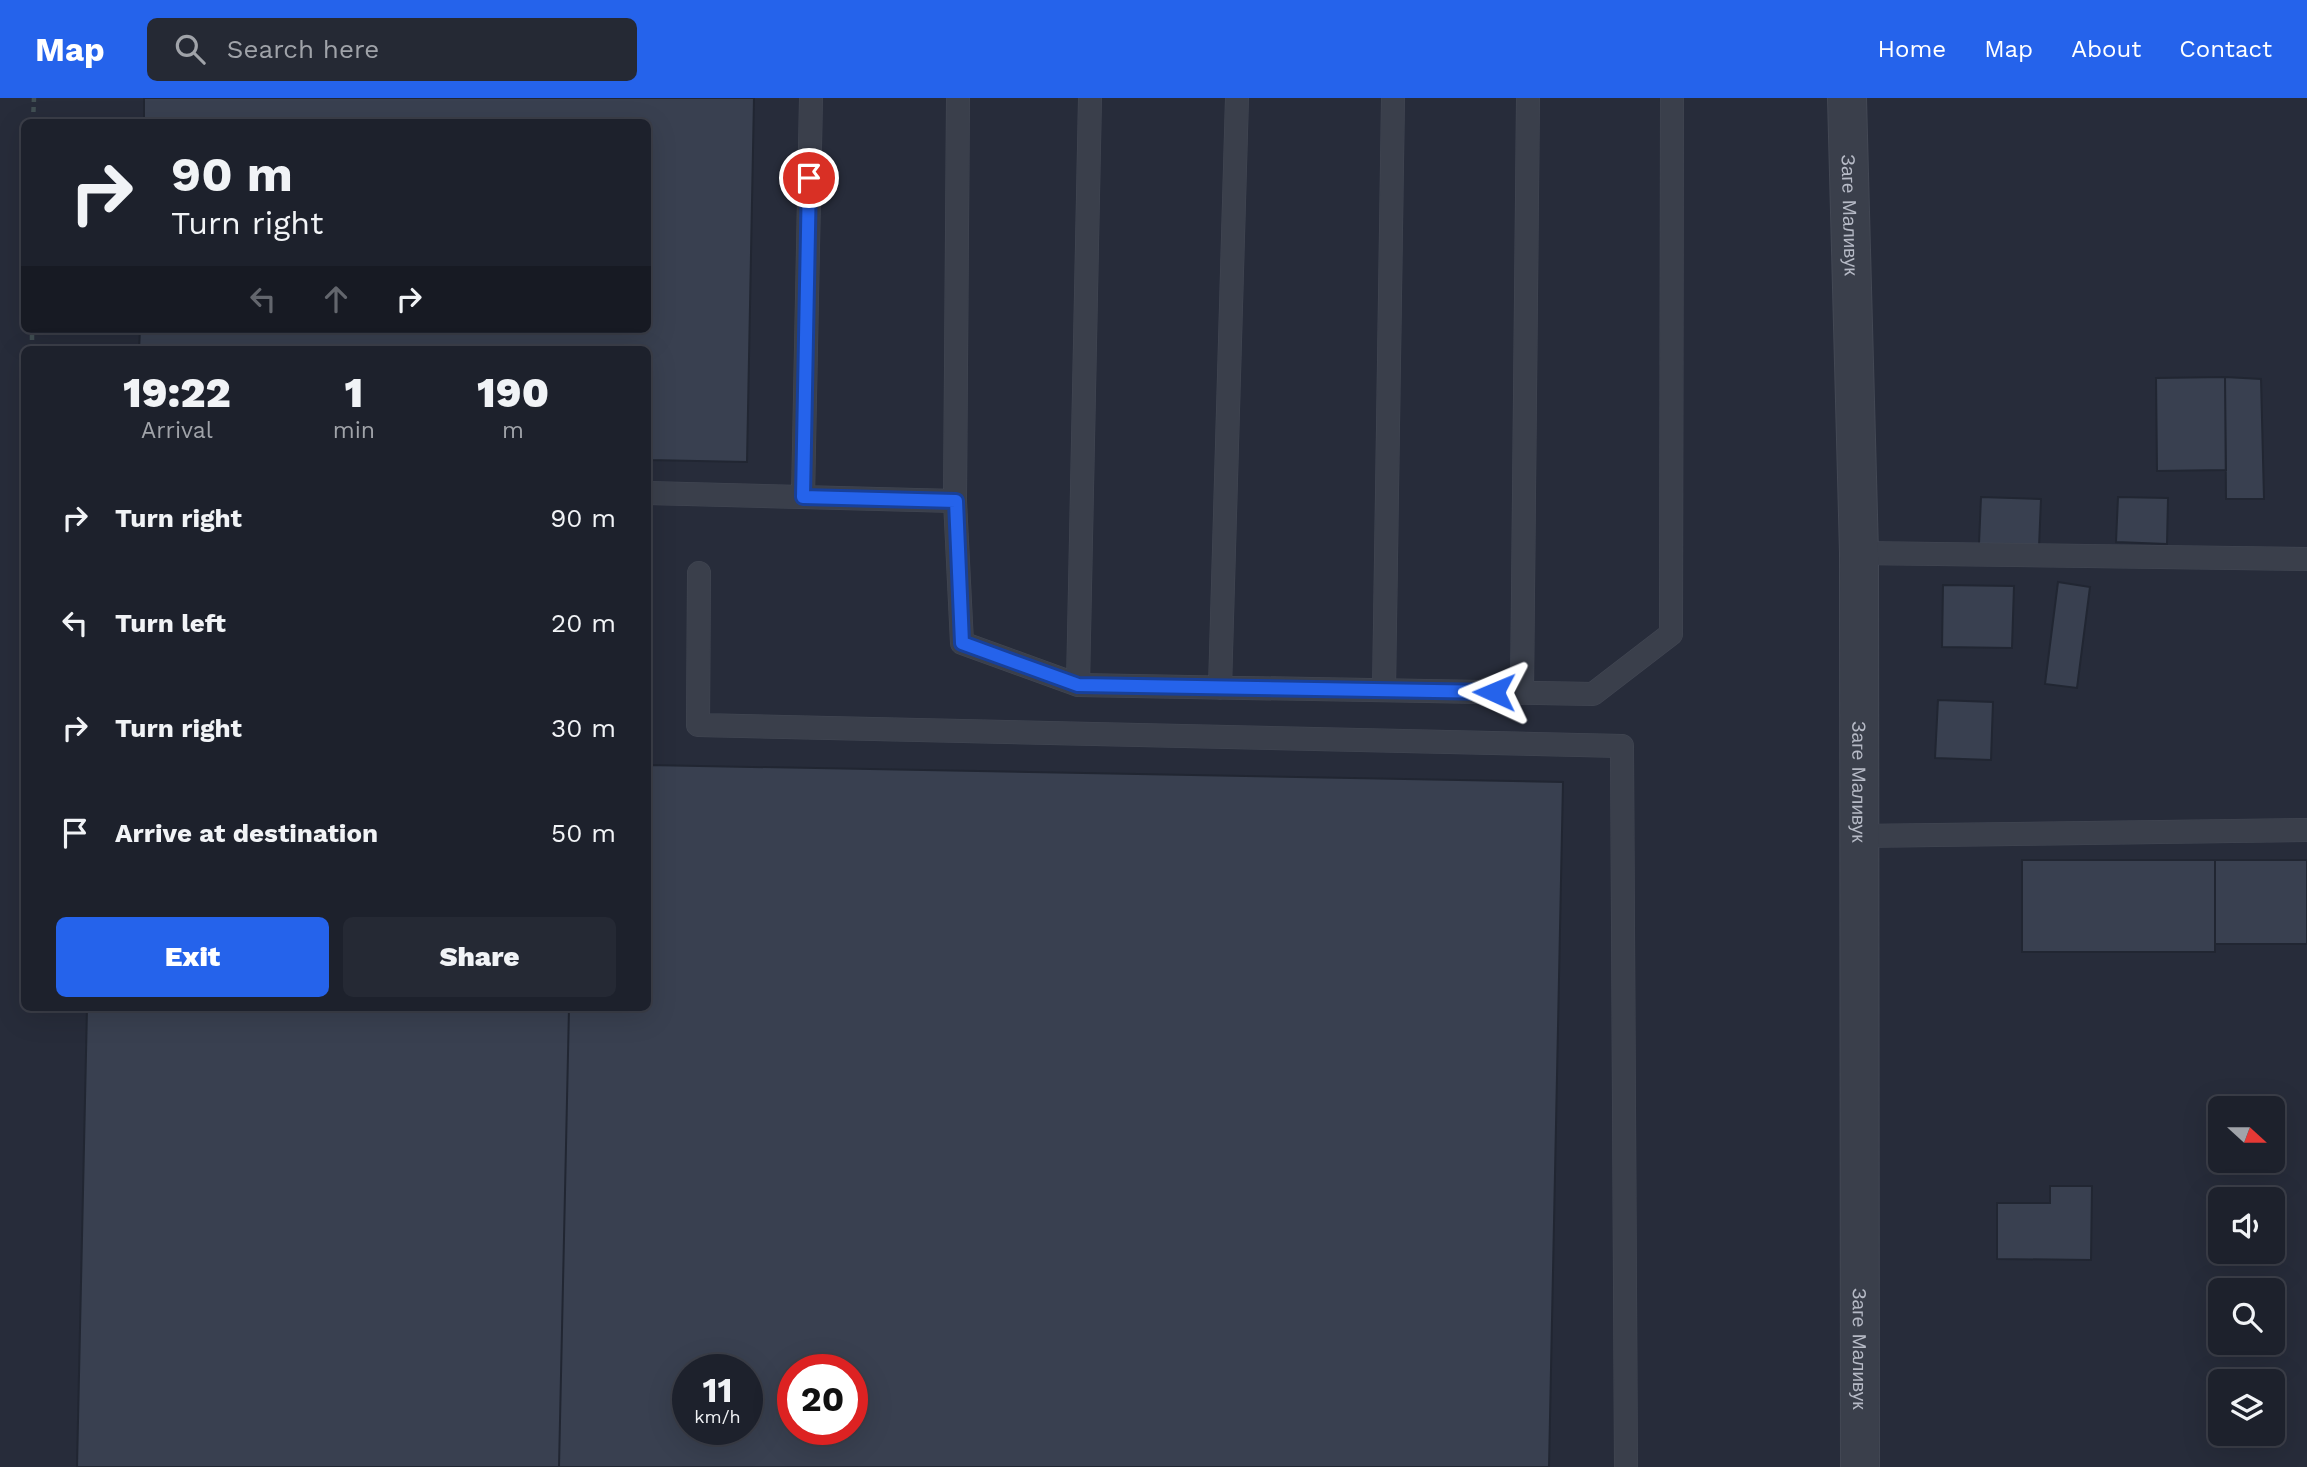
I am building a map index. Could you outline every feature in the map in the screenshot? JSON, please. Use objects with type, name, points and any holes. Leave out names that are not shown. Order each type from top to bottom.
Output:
[{"type":"street","name":"Заге Маливук","points":[[1847,98],[1859,553],[1860,1467]]},
{"type":"lane","points":[[803,497],[811,98]]},
{"type":"lane","points":[[958,98],[956,501],[962,643],[1078,685],[1592,694],[1671,634],[1672,98]]},
{"type":"lane","points":[[1078,685],[1090,98]]},
{"type":"lane","points":[[1220,688],[1237,98]]},
{"type":"lane","points":[[1384,690],[1393,98]]},
{"type":"lane","points":[[1522,693],[1528,98]]},
{"type":"lane","points":[[651,494],[956,501]]},
{"type":"lane","points":[[1859,553],[2307,559]]},
{"type":"lane","points":[[699,573],[698,725],[1622,746],[1626,1467]]},
{"type":"lane","points":[[1858,836],[2307,830]]},
{"type":"path","points":[[33,119],[34,98]]},
{"type":"building","points":[[144,98],[754,98],[747,462],[651,460],[651,346],[139,346],[140,333],[651,333],[651,119],[144,119]]},
{"type":"building","points":[[2225,377],[2261,379],[2264,499],[2226,499]]},
{"type":"building","points":[[2225,377],[2226,470],[2157,471],[2156,378]]},
{"type":"building","points":[[1981,497],[2041,499],[2039,547],[1979,544]]},
{"type":"building","points":[[2118,497],[2168,498],[2167,544],[2116,542]]},
{"type":"building","points":[[2058,582],[2090,587],[2077,688],[2045,684]]},
{"type":"building","points":[[1943,585],[2014,586],[2012,648],[1942,647]]},
{"type":"building","points":[[1938,700],[1993,702],[1991,760],[1935,758]]},
{"type":"building","points":[[651,765],[1563,782],[1549,1467],[559,1467],[569,1011],[651,1011]]},
{"type":"building","points":[[2022,860],[2215,860],[2215,952],[2022,952]]},
{"type":"building","points":[[2215,860],[2307,860],[2307,944],[2215,944]]},
{"type":"building","points":[[87,1011],[569,1011],[559,1467],[77,1467]]},
{"type":"building","points":[[2050,1186],[2092,1186],[2091,1260],[1997,1259],[1997,1203],[2050,1203]]},
{"type":"route","points":[[809,178],[803,497],[956,501],[962,643],[1078,685],[1494,692]]}]
